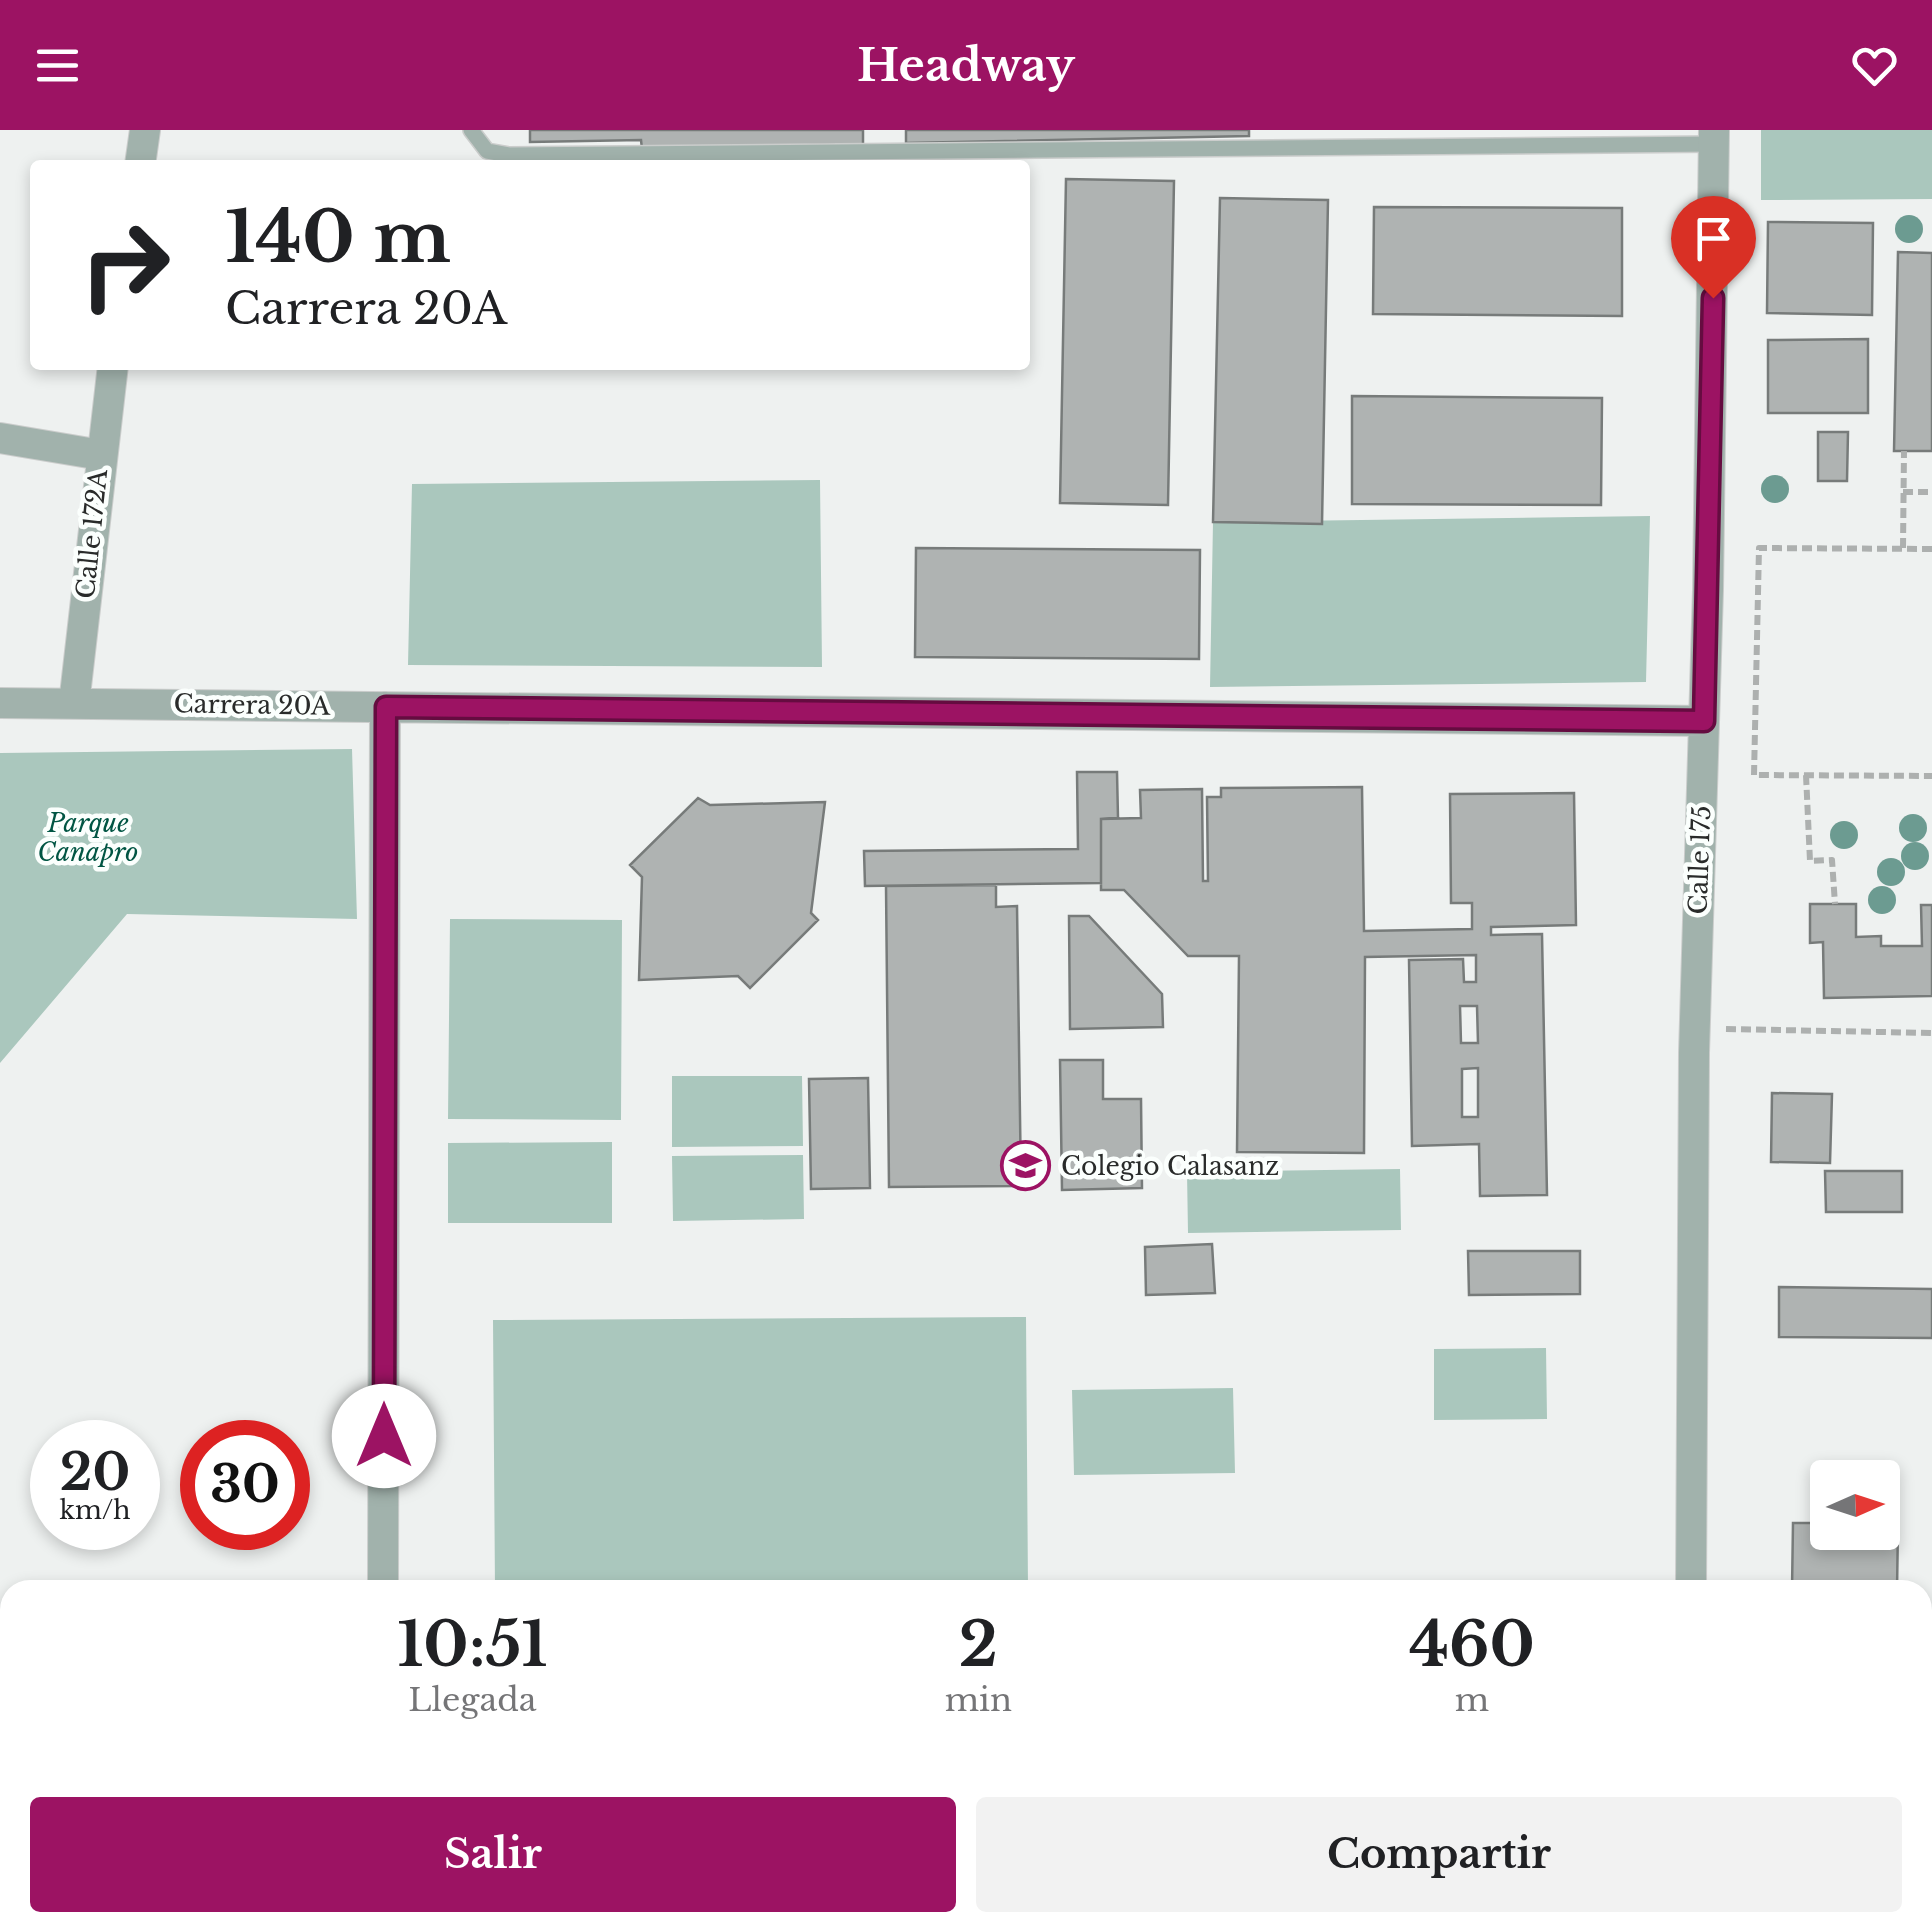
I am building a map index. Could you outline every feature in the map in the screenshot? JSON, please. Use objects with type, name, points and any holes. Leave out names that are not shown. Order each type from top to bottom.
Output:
[{"type":"street","points":[[141,160],[145,130]]},
{"type":"street","name":"Calle 175","points":[[1691,1580],[1695,1028],[1714,137]]},
{"type":"street","name":"Calle 172A","points":[[74,704],[112,370]]},
{"type":"street","points":[[0,438],[101,455]]},
{"type":"street","name":"Carrera 20A","points":[[0,703],[1704,721]]},
{"type":"street","points":[[383,1580],[386,707]]},
{"type":"lane","points":[[471,130],[486,151],[509,156],[1714,137]]},
{"type":"path","points":[[1902,548],[1904,451]]},
{"type":"path","points":[[1903,492],[1932,492]]},
{"type":"path","points":[[1932,548],[1759,548],[1754,775],[1932,776]]},
{"type":"path","points":[[1806,775],[1810,861],[1832,860],[1835,904]]},
{"type":"path","points":[[1695,1028],[1932,1033]]},
{"type":"green space","points":[[1761,130],[1932,130],[1932,199],[1761,200]]},
{"type":"green space","points":[[820,480],[822,667],[408,665],[412,484]]},
{"type":"green space","points":[[1650,516],[1646,682],[1210,687],[1213,522]]},
{"type":"green space","name":"Parque Canapro","points":[[352,749],[357,919],[127,914],[0,1063],[0,753]]},
{"type":"green space","points":[[450,919],[622,920],[621,1120],[448,1119]]},
{"type":"green space","points":[[672,1076],[802,1076],[803,1146],[672,1147]]},
{"type":"green space","points":[[612,1142],[612,1223],[448,1223],[448,1143]]},
{"type":"green space","points":[[803,1155],[804,1219],[673,1221],[672,1156]]},
{"type":"green space","points":[[1400,1169],[1401,1230],[1188,1233],[1187,1172]]},
{"type":"green space","points":[[1026,1317],[1028,1580],[495,1580],[493,1320]]},
{"type":"green space","points":[[1546,1348],[1547,1419],[1434,1420],[1434,1349]]},
{"type":"green space","points":[[1233,1388],[1235,1473],[1074,1475],[1072,1390]]},
{"type":"building","points":[[530,130],[863,130],[863,144],[642,149],[641,140],[530,142]]},
{"type":"building","points":[[906,130],[1249,130],[1249,136],[906,143]]},
{"type":"building","points":[[1066,179],[1174,181],[1168,505],[1060,503]]},
{"type":"building","points":[[1220,198],[1328,200],[1322,524],[1213,522]]},
{"type":"building","points":[[1374,207],[1622,208],[1622,316],[1373,314]]},
{"type":"building","points":[[1768,222],[1873,223],[1872,315],[1767,313]]},
{"type":"building","points":[[1898,252],[1932,253],[1932,451],[1894,451]]},
{"type":"building","points":[[1868,339],[1868,413],[1768,413],[1768,340]]},
{"type":"building","points":[[1352,396],[1602,398],[1601,505],[1352,504]]},
{"type":"building","points":[[1818,432],[1848,432],[1847,481],[1818,481]]},
{"type":"building","points":[[916,548],[1200,550],[1199,659],[915,657]]},
{"type":"building","points":[[1077,772],[1117,772],[1118,818],[1101,819],[1101,883],[865,886],[864,851],[1078,849]]},
{"type":"building","points":[[1362,787],[1364,931],[1472,929],[1472,903],[1451,903],[1450,794],[1574,793],[1576,925],[1491,927],[1491,935],[1542,934],[1547,1195],[1480,1196],[1479,1144],[1412,1146],[1409,960],[1463,959],[1464,982],[1476,982],[1476,955],[1365,957],[1364,1153],[1237,1152],[1239,956],[1188,956],[1124,890],[1101,890],[1101,819],[1141,818],[1140,790],[1202,789],[1203,881],[1208,881],[1207,797],[1221,797],[1221,788]],"holes":[[[1460,1006],[1477,1006],[1478,1043],[1461,1043]],[[1478,1068],[1478,1117],[1462,1117],[1462,1069]]]},
{"type":"building","points":[[698,798],[710,805],[825,802],[811,913],[818,920],[750,988],[738,976],[639,980],[642,877],[630,865]]},
{"type":"building","points":[[996,885],[996,907],[1017,906],[1021,1186],[889,1187],[886,886]]},
{"type":"building","points":[[1810,904],[1856,904],[1856,937],[1881,936],[1881,946],[1922,946],[1921,905],[1932,905],[1932,996],[1824,998],[1823,942],[1810,943]]},
{"type":"building","points":[[1069,916],[1089,916],[1162,994],[1163,1027],[1070,1029]]},
{"type":"building","points":[[1060,1060],[1103,1060],[1103,1099],[1141,1099],[1142,1188],[1062,1190]]},
{"type":"building","points":[[868,1078],[870,1188],[811,1189],[809,1079]]},
{"type":"building","points":[[1772,1093],[1832,1094],[1830,1163],[1771,1162]]},
{"type":"building","points":[[1825,1171],[1902,1171],[1902,1212],[1826,1212]]},
{"type":"building","points":[[1212,1244],[1215,1293],[1146,1295],[1145,1247]]},
{"type":"building","points":[[1468,1251],[1580,1251],[1580,1294],[1469,1295]]},
{"type":"building","points":[[1779,1287],[1932,1289],[1932,1338],[1779,1337]]},
{"type":"building","points":[[1793,1523],[1810,1523],[1810,1550],[1898,1550],[1897,1580],[1792,1580]]},
{"type":"place","name":"Colegio Calasanz","points":[[1026,1166]]},
{"type":"route","points":[[384,1436],[386,707],[1704,721],[1713,298]]}]
